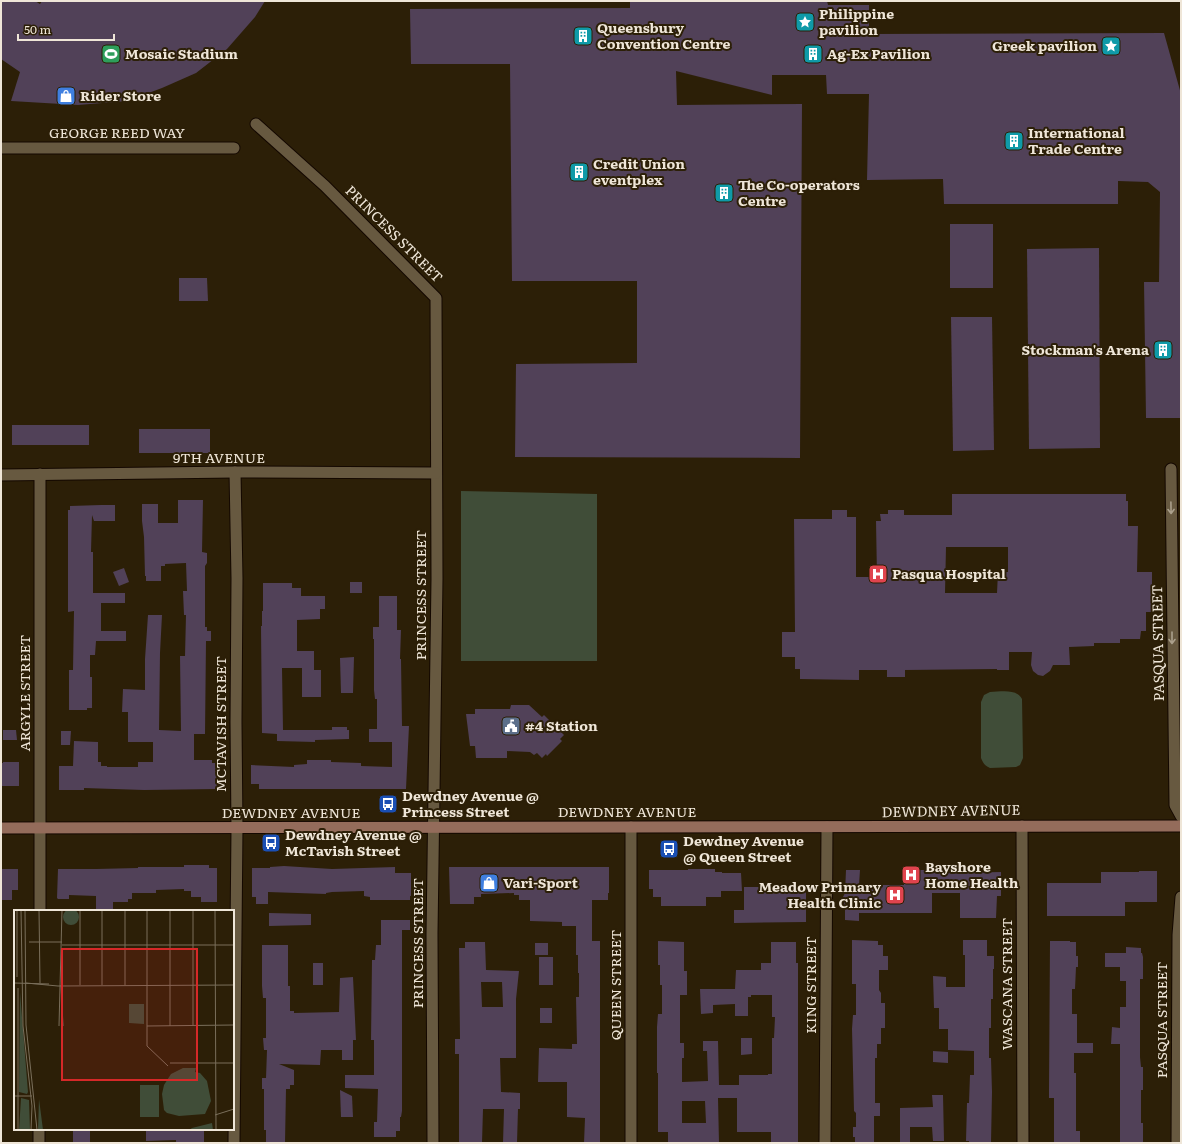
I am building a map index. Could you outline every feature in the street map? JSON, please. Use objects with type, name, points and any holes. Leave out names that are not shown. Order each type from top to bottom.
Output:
[{"type":"main road","name":"DEWDNEY AVENUE","points":[[1,828],[827,828],[1181,826]]},
{"type":"street","name":"PRINCESS STREET","points":[[256,124],[322,182],[436,298],[437,579],[435,828],[432,934],[434,1143]]},
{"type":"street","name":"GEORGE REED WAY","points":[[1,148],[234,148]]},
{"type":"street","name":"PASQUA STREET","points":[[1171,468],[1175,805],[1181,816]]},
{"type":"street","name":"9TH AVENUE","points":[[1,475],[236,472],[436,473]]},
{"type":"street","name":"MCTAVISH STREET","points":[[234,1143],[237,828],[236,472]]},
{"type":"street","name":"ARGYLE STREET","points":[[40,474],[40,910]]},
{"type":"street","name":"WASCANA STREET","points":[[1022,826],[1023,1143]]},
{"type":"street","name":"QUEEN STREET","points":[[631,828],[631,1143]]},
{"type":"street","name":"KING STREET","points":[[826,1143],[827,828]]},
{"type":"street","name":"PASQUA STREET","points":[[1177,1143],[1178,935],[1181,898]]},
{"type":"street","points":[[39,1130],[39,1143]]},
{"type":"green space","points":[[461,491],[597,494],[597,661],[461,661]]},
{"type":"green space","points":[[990,692],[1012,692],[1016,693],[1022,699],[1023,758],[1020,765],[1016,767],[990,768],[984,764],[981,758],[981,702],[984,695]]},
{"type":"building","name":"Mosaic Stadium","points":[[1,1],[35,1],[40,4],[42,1],[265,1],[255,17],[227,49],[196,73],[127,101],[78,105],[11,101],[20,72],[1,59]]},
{"type":"building","points":[[630,1],[827,1],[828,5],[869,5],[869,34],[1164,33],[1181,94],[1181,418],[1146,418],[1144,282],[1159,282],[1160,192],[1148,182],[1118,181],[1118,204],[944,204],[943,179],[867,180],[869,94],[827,94],[826,75],[772,75],[772,95],[676,71],[677,105],[802,104],[800,458],[515,457],[516,364],[637,363],[637,281],[512,281],[510,64],[411,64],[410,9],[630,8]]},
{"type":"building","points":[[950,224],[993,224],[993,288],[950,288]]},
{"type":"building","points":[[1099,248],[1100,448],[1029,449],[1027,249]]},
{"type":"building","points":[[179,278],[207,278],[208,301],[179,301]]},
{"type":"building","points":[[951,317],[992,317],[994,450],[953,451]]},
{"type":"building","points":[[12,425],[89,425],[89,445],[12,445]]},
{"type":"building","points":[[139,429],[210,429],[210,453],[139,453]]},
{"type":"building","name":"Pasqua Hospital","points":[[952,494],[1126,494],[1126,501],[1128,501],[1128,526],[1138,526],[1137,572],[1152,572],[1151,612],[1146,612],[1146,631],[1141,631],[1140,639],[1120,639],[1120,643],[1094,643],[1094,646],[1069,647],[1070,665],[1053,665],[1050,671],[1043,676],[1038,675],[1033,671],[1031,665],[1032,652],[1009,652],[1009,670],[905,670],[905,677],[887,677],[887,670],[859,670],[859,680],[800,679],[800,669],[795,669],[795,657],[782,657],[782,632],[795,632],[794,519],[832,519],[832,510],[847,510],[847,517],[856,517],[856,577],[877,577],[876,521],[881,521],[880,514],[888,514],[888,510],[904,510],[904,515],[952,515]],"holes":[[[946,547],[1008,547],[1008,572],[998,572],[997,593],[945,593]]]},
{"type":"building","points":[[178,500],[203,500],[202,552],[207,553],[207,563],[205,566],[205,627],[207,627],[207,631],[211,631],[211,641],[206,641],[205,734],[194,734],[194,760],[212,760],[212,763],[216,763],[217,789],[144,790],[84,788],[84,790],[59,790],[59,766],[73,766],[74,741],[98,742],[98,762],[101,762],[101,766],[138,767],[138,762],[153,762],[153,742],[128,742],[128,712],[122,712],[123,689],[145,690],[145,659],[148,615],[162,615],[159,730],[181,731],[180,656],[185,656],[186,615],[184,615],[183,591],[187,591],[186,563],[165,564],[165,566],[161,566],[161,581],[146,581],[142,521],[142,504],[158,504],[158,523],[178,523]]},
{"type":"building","points":[[115,505],[115,521],[94,521],[92,515],[91,552],[93,552],[93,593],[125,593],[125,603],[101,603],[101,631],[126,631],[126,641],[96,641],[95,655],[90,655],[92,708],[87,708],[87,710],[69,710],[69,670],[73,670],[74,611],[68,612],[68,510],[70,510],[70,506]]},
{"type":"building","points":[[124,568],[129,582],[119,586],[113,572]]},
{"type":"building","points":[[350,582],[362,582],[362,593],[350,593]]},
{"type":"building","points":[[263,583],[292,583],[292,588],[301,588],[301,596],[325,596],[325,609],[320,609],[320,619],[297,620],[297,651],[314,651],[314,670],[321,670],[321,697],[302,697],[302,668],[282,668],[283,730],[332,730],[332,727],[347,727],[347,730],[349,730],[349,739],[315,740],[315,742],[277,741],[277,734],[262,733],[261,626],[263,611]]},
{"type":"building","points":[[379,596],[397,596],[397,630],[401,630],[400,659],[402,726],[409,726],[406,789],[259,789],[259,784],[251,784],[251,765],[294,767],[294,765],[307,764],[307,760],[331,760],[331,762],[361,763],[361,766],[392,767],[392,742],[369,742],[369,729],[377,729],[377,699],[375,699],[374,690],[373,627],[379,627]]},
{"type":"building","points":[[354,657],[353,693],[341,693],[340,658]]},
{"type":"building","name":"#4 Station","points":[[511,705],[529,705],[542,717],[544,715],[564,735],[560,739],[562,741],[547,756],[546,754],[542,758],[537,753],[534,755],[530,752],[507,751],[507,758],[476,758],[475,746],[470,746],[466,714],[475,714],[475,709],[510,709]]},
{"type":"building","points":[[3,730],[16,730],[17,740],[3,740]]},
{"type":"building","points":[[61,731],[71,731],[70,745],[61,745]]},
{"type":"building","points":[[19,762],[19,786],[1,786],[1,763]]},
{"type":"building","points":[[184,865],[209,865],[209,868],[217,868],[217,902],[201,902],[201,897],[191,897],[191,891],[184,891],[184,889],[156,890],[156,893],[132,893],[132,899],[128,899],[128,902],[113,902],[113,910],[96,910],[96,896],[69,895],[69,899],[57,898],[58,869],[184,867]]},
{"type":"building","points":[[284,866],[332,869],[395,867],[395,873],[411,873],[410,900],[370,900],[370,897],[364,896],[364,891],[332,892],[326,894],[268,892],[268,904],[256,904],[256,897],[252,897],[252,868]]},
{"type":"building","points":[[449,867],[609,867],[608,900],[592,900],[592,941],[600,941],[600,1143],[584,1143],[585,1118],[567,1117],[567,1082],[538,1082],[539,1048],[572,1049],[572,1044],[577,1044],[576,997],[579,997],[579,973],[578,955],[576,955],[576,926],[562,926],[562,922],[530,921],[530,900],[519,900],[519,895],[514,895],[514,893],[481,894],[481,897],[474,897],[474,904],[450,904]]},
{"type":"building","points":[[938,868],[952,868],[952,873],[1001,872],[1001,896],[997,896],[996,918],[960,918],[960,893],[932,893],[932,913],[859,913],[859,921],[845,920],[843,897],[845,893],[846,870],[860,870],[859,885],[904,885],[904,870],[938,870]]},
{"type":"building","points":[[1,869],[18,869],[18,890],[12,890],[12,900],[1,900]]},
{"type":"building","points":[[715,869],[715,872],[741,873],[742,891],[721,891],[721,897],[706,897],[706,906],[661,906],[661,897],[653,897],[653,889],[649,889],[649,870]]},
{"type":"building","points":[[1157,871],[1157,902],[1125,902],[1125,916],[1047,916],[1047,883],[1101,883],[1101,872]]},
{"type":"building","points":[[744,887],[806,887],[806,922],[734,923],[734,910],[744,910]]},
{"type":"building","points":[[269,913],[311,914],[311,925],[269,926]]},
{"type":"building","points":[[381,920],[410,920],[410,930],[402,930],[402,1111],[400,1117],[400,1131],[396,1131],[396,1137],[374,1137],[374,1122],[377,1122],[378,1089],[345,1088],[345,1075],[374,1075],[374,1040],[371,1040],[372,960],[375,960],[376,945],[381,945]]},
{"type":"building","points":[[852,940],[878,941],[878,945],[883,945],[883,956],[888,956],[888,970],[879,970],[879,990],[881,993],[881,1003],[885,1003],[885,1028],[881,1028],[881,1044],[877,1044],[877,1058],[875,1058],[875,1103],[880,1103],[880,1116],[874,1116],[874,1143],[855,1143],[855,1137],[853,1137],[853,1127],[856,1127],[856,1113],[854,1111],[852,1029],[853,1015],[856,1015],[856,984],[852,984]]},
{"type":"building","points":[[963,940],[987,940],[987,956],[994,956],[993,999],[991,999],[991,1028],[989,1028],[989,1058],[991,1058],[992,1092],[991,1143],[969,1143],[969,1141],[966,1141],[967,1103],[969,1103],[970,1075],[974,1075],[974,1051],[948,1050],[948,1029],[939,1029],[939,1008],[934,1008],[933,976],[946,977],[946,987],[965,987],[965,955],[963,955]]},
{"type":"building","points":[[658,941],[684,942],[684,971],[687,971],[687,995],[680,995],[680,1043],[684,1043],[684,1058],[682,1058],[682,1082],[708,1081],[707,1051],[703,1051],[703,1041],[718,1041],[719,1085],[739,1085],[739,1075],[772,1074],[772,1038],[774,1038],[775,1017],[772,1017],[772,995],[751,995],[751,997],[748,997],[748,1016],[735,1016],[735,1004],[713,1005],[713,1013],[701,1014],[700,989],[735,989],[736,970],[761,970],[761,963],[771,963],[771,942],[796,942],[796,963],[798,963],[798,1142],[771,1143],[771,1132],[737,1132],[737,1098],[718,1098],[719,1143],[668,1143],[668,1132],[658,1132],[657,1027],[658,1014],[662,1014],[662,985],[660,985],[660,965],[658,965]],"holes":[[[682,1101],[705,1101],[706,1123],[682,1123]]]},
{"type":"building","points":[[1050,941],[1076,942],[1078,967],[1076,967],[1075,989],[1072,989],[1072,1014],[1077,1014],[1077,1043],[1093,1043],[1093,1053],[1074,1053],[1074,1073],[1076,1073],[1076,1131],[1080,1131],[1080,1143],[1054,1143],[1054,1098],[1049,1098]]},
{"type":"building","points":[[465,942],[485,942],[486,970],[519,971],[516,999],[516,1058],[500,1058],[501,1092],[520,1093],[517,1143],[503,1143],[504,1109],[483,1109],[482,1143],[459,1143],[459,1054],[455,1054],[455,1039],[460,1039],[459,948],[465,948]],"holes":[[[481,982],[502,982],[503,1007],[482,1007]]]},
{"type":"building","points":[[535,943],[548,943],[548,955],[535,955]]},
{"type":"building","points":[[262,945],[288,945],[288,986],[290,986],[290,1011],[294,1011],[294,1013],[339,1012],[340,978],[353,977],[356,1040],[353,1040],[353,1060],[342,1060],[342,1050],[321,1050],[320,1065],[279,1064],[294,1070],[294,1085],[290,1085],[290,1089],[286,1089],[285,1143],[266,1143],[266,1130],[264,1130],[264,1089],[262,1089],[262,1078],[266,1078],[267,1050],[264,1050],[263,1038],[266,1038],[266,998],[263,998],[262,986]]},
{"type":"building","points":[[1126,947],[1141,948],[1143,957],[1143,979],[1140,979],[1140,1057],[1141,1067],[1143,1067],[1141,1123],[1143,1123],[1143,1143],[1120,1143],[1120,1044],[1111,1044],[1112,1027],[1120,1028],[1120,1007],[1126,1007],[1126,981],[1120,981],[1120,967],[1105,967],[1105,953],[1126,953]]},
{"type":"building","points":[[539,957],[553,957],[553,985],[539,985]]},
{"type":"building","points":[[313,963],[323,963],[323,985],[313,985]]},
{"type":"building","points":[[540,1008],[552,1008],[552,1023],[540,1023]]},
{"type":"building","points":[[741,1038],[752,1038],[752,1054],[741,1055]]},
{"type":"building","points":[[933,1051],[948,1052],[948,1063],[933,1062]]},
{"type":"building","points":[[340,1090],[352,1096],[353,1117],[341,1117]]},
{"type":"building","points":[[932,1095],[943,1095],[944,1141],[933,1141],[932,1127],[910,1127],[910,1143],[900,1143],[900,1108],[933,1107]]},
{"type":"building","points":[[73,1130],[90,1130],[90,1143],[73,1143]]},
{"type":"building","points":[[146,1130],[204,1130],[204,1142],[176,1142],[176,1140],[146,1141]]},
{"type":"place","name":"Philippine pavilion","points":[[805,22]]},
{"type":"place","name":"Queensbury Convention Centre","points":[[583,36]]},
{"type":"place","name":"Greek pavilion","points":[[1111,46]]},
{"type":"place","name":"Mosaic Stadium","points":[[111,54]]},
{"type":"place","name":"Ag-Ex Pavilion","points":[[813,54]]},
{"type":"place","name":"Rider Store","points":[[66,96]]},
{"type":"place","name":"International Trade Centre","points":[[1014,141]]},
{"type":"place","name":"Credit Union eventplex","points":[[579,172]]},
{"type":"place","name":"The Co-operators Centre","points":[[724,193]]},
{"type":"place","name":"Stockman's Arena","points":[[1163,350]]},
{"type":"place","name":"Pasqua Hospital","points":[[878,574]]},
{"type":"place","name":"#4 Station","points":[[511,726]]},
{"type":"place","name":"Dewdney Avenue @ Princess Street","points":[[388,804]]},
{"type":"place","name":"Dewdney Avenue @ McTavish Street","points":[[271,843]]},
{"type":"place","name":"Dewdney Avenue @ Queen Street","points":[[669,849]]},
{"type":"place","name":"Bayshore Home Health","points":[[911,875]]},
{"type":"place","name":"Vari-Sport","points":[[489,883]]},
{"type":"place","name":"Meadow Primary Health Clinic","points":[[895,895]]}]
